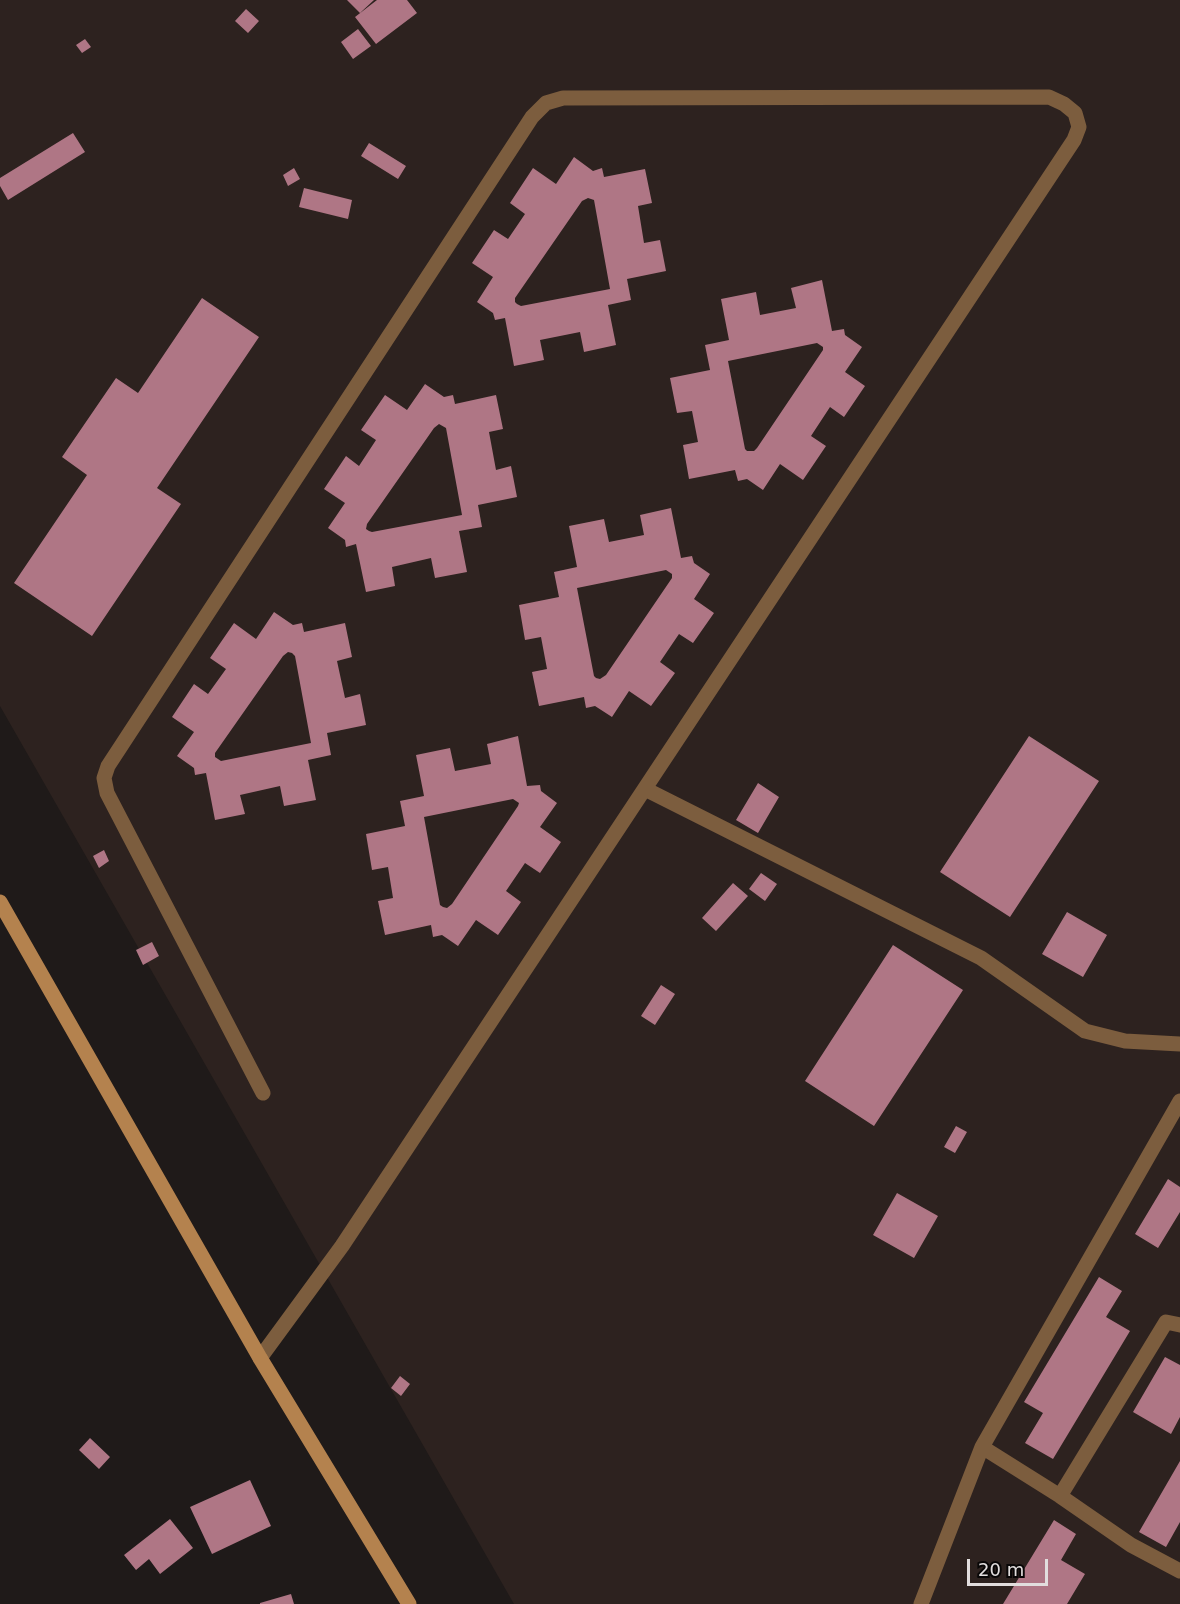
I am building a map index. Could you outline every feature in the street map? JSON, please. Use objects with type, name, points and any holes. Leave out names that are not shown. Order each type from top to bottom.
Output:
[{"type":"street","points":[[260,1358],[342,1246],[1074,140],[1080,127],[1075,113],[1064,104],[1048,97],[563,98],[546,103],[532,117],[114,756],[104,778],[107,794],[263,1094]]},
{"type":"street","points":[[645,789],[981,958],[1085,1031],[1125,1041],[1180,1044]]},
{"type":"street","points":[[0,902],[260,1358],[409,1604]]},
{"type":"street","points":[[921,1604],[982,1447],[1180,1101]]},
{"type":"street","points":[[1060,1496],[1166,1322],[1180,1325]]},
{"type":"street","points":[[982,1447],[1060,1496],[1131,1545],[1180,1571]]},
{"type":"shaded area","points":[[0,0],[1180,0],[1180,1604],[514,1604],[0,706]]},
{"type":"building","points":[[347,0],[374,0],[360,13]]},
{"type":"building","points":[[377,0],[407,0],[417,13],[376,44],[355,17]]},
{"type":"building","points":[[246,9],[259,21],[248,33],[235,21]]},
{"type":"building","points":[[358,29],[371,46],[353,59],[341,42]]},
{"type":"building","points":[[85,39],[91,47],[82,53],[76,45]]},
{"type":"building","points":[[73,133],[85,152],[8,200],[0,186],[0,178]]},
{"type":"building","points":[[369,143],[406,166],[398,179],[361,156]]},
{"type":"building","points":[[574,157],[593,171],[602,168],[604,177],[645,169],[652,203],[638,206],[644,243],[660,240],[666,271],[627,279],[631,300],[608,305],[616,345],[584,352],[580,332],[540,340],[544,360],[514,366],[505,318],[495,320],[493,313],[477,302],[493,277],[472,263],[494,230],[508,239],[525,214],[510,203],[533,168],[556,184]],"holes":[[[588,198],[594,200],[610,289],[521,306],[517,304],[515,298],[582,201]]]},
{"type":"building","points":[[294,168],[300,179],[288,186],[283,175]]},
{"type":"building","points":[[304,188],[352,200],[348,219],[299,207]]},
{"type":"building","points":[[822,280],[832,331],[844,329],[845,335],[862,347],[845,372],[865,386],[844,417],[830,407],[811,436],[826,446],[803,480],[780,464],[763,490],[747,479],[738,481],[735,470],[689,479],[683,445],[698,442],[692,411],[677,413],[670,378],[710,370],[705,345],[729,340],[721,299],[756,292],[760,315],[796,308],[791,288]],"holes":[[[817,343],[823,347],[757,448],[754,451],[747,451],[728,361]]]},
{"type":"building","points":[[202,298],[259,337],[157,488],[181,504],[92,636],[14,583],[87,475],[62,457],[116,378],[138,393]]},
{"type":"building","points":[[425,384],[444,397],[453,395],[455,404],[496,395],[503,429],[489,432],[496,470],[511,466],[517,497],[478,505],[482,527],[459,531],[467,572],[435,578],[431,558],[392,567],[395,586],[366,592],[356,544],[346,547],[345,540],[328,528],[345,503],[324,489],[346,456],[359,466],[376,440],[361,430],[385,395],[407,410]],"holes":[[[439,424],[446,428],[462,515],[372,532],[366,529],[367,524],[434,428]]]},
{"type":"building","points":[[671,508],[681,558],[692,556],[694,563],[710,574],[694,599],[714,613],[693,643],[679,634],[660,662],[675,673],[651,706],[629,691],[612,717],[595,706],[586,708],[584,697],[539,706],[532,672],[547,669],[541,637],[525,640],[519,605],[559,597],[554,572],[577,567],[569,526],[604,519],[609,542],[644,535],[640,515]],"holes":[[[666,570],[672,574],[672,578],[606,675],[600,679],[596,678],[577,588]]]},
{"type":"building","points":[[274,612],[293,625],[302,623],[304,632],[345,623],[352,657],[337,661],[345,698],[360,694],[366,725],[327,733],[331,755],[308,760],[316,800],[284,806],[280,786],[240,795],[245,814],[215,820],[206,773],[195,775],[194,768],[177,756],[194,732],[172,717],[194,684],[208,694],[226,669],[210,658],[234,623],[256,639]],"holes":[[[288,652],[295,656],[311,743],[221,761],[215,757],[215,753],[283,656]]]},
{"type":"building","points":[[518,736],[527,786],[540,785],[541,791],[557,803],[540,827],[561,842],[540,873],[525,863],[506,891],[521,902],[498,935],[476,920],[458,946],[442,935],[433,937],[431,925],[385,935],[378,901],[393,898],[388,867],[372,870],[366,834],[405,826],[400,801],[424,796],[416,755],[450,748],[455,771],[491,764],[487,744]],"holes":[[[513,799],[519,803],[452,904],[447,908],[440,905],[424,817]]]},
{"type":"building","points":[[1029,736],[1099,781],[1010,917],[940,872]]},
{"type":"building","points":[[758,783],[779,797],[758,833],[736,820]]},
{"type":"building","points":[[104,850],[109,861],[99,868],[93,856]]},
{"type":"building","points":[[761,873],[777,884],[765,901],[749,889]]},
{"type":"building","points":[[733,883],[748,896],[716,931],[702,918]]},
{"type":"building","points":[[1067,912],[1107,935],[1083,977],[1042,954]]},
{"type":"building","points":[[152,942],[159,956],[143,965],[136,950]]},
{"type":"building","points":[[893,945],[963,990],[874,1126],[805,1081]]},
{"type":"building","points":[[661,985],[675,994],[655,1025],[641,1016]]},
{"type":"building","points":[[956,1126],[967,1132],[955,1153],[944,1147]]},
{"type":"building","points":[[1168,1179],[1180,1187],[1180,1212],[1158,1248],[1135,1234]]},
{"type":"building","points":[[897,1193],[938,1216],[914,1258],[873,1235]]},
{"type":"building","points":[[1099,1277],[1122,1291],[1106,1317],[1130,1331],[1053,1459],[1025,1443],[1043,1413],[1024,1402]]},
{"type":"building","points":[[1165,1357],[1180,1365],[1180,1417],[1171,1434],[1133,1412]]},
{"type":"building","points":[[400,1376],[410,1384],[401,1396],[391,1388]]},
{"type":"building","points":[[90,1438],[110,1457],[99,1469],[79,1450]]},
{"type":"building","points":[[1180,1461],[1180,1522],[1166,1547],[1139,1532]]},
{"type":"building","points":[[250,1480],[271,1526],[212,1554],[190,1507]]},
{"type":"building","points":[[170,1519],[193,1548],[160,1574],[149,1559],[136,1570],[124,1555]]},
{"type":"building","points":[[1054,1520],[1076,1534],[1061,1560],[1085,1574],[1067,1604],[1003,1604]]},
{"type":"building","points":[[291,1594],[294,1604],[260,1604],[260,1603]]}]
